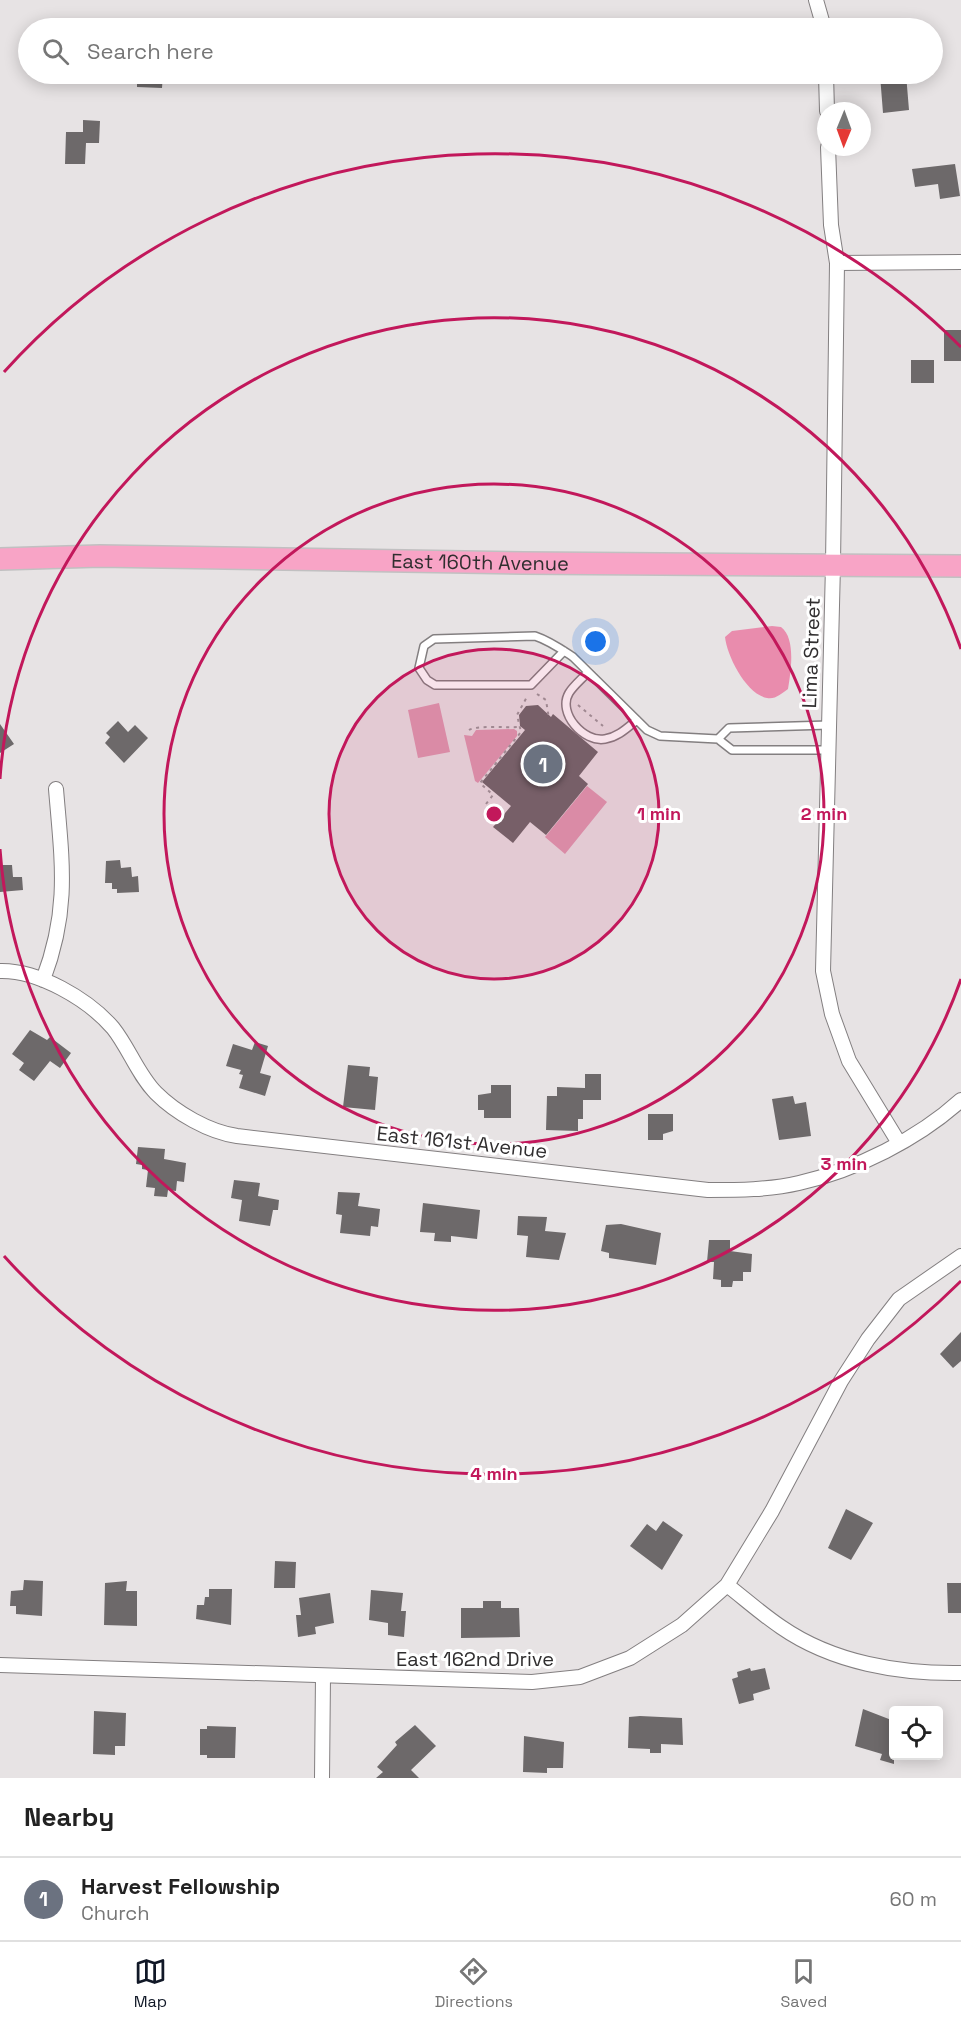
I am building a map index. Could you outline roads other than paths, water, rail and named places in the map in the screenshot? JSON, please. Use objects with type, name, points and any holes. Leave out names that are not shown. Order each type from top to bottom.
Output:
[{"type":"main road","name":"East 160th Avenue","points":[[0,559],[100,556],[961,566]]},
{"type":"street","points":[[816,0],[821,18]]},
{"type":"street","points":[[826,84],[827,102]]},
{"type":"street","name":"Lima Street","points":[[828,156],[831,225],[837,263],[833,565],[823,971],[832,1014],[849,1061],[899,1143]]},
{"type":"street","points":[[837,263],[961,262]]},
{"type":"street","points":[[43,980],[63,905],[57,789]]},
{"type":"street","name":"East 161st Avenue","points":[[0,971],[9,971],[43,980],[79,1000],[112,1027],[156,1093],[192,1120],[231,1136],[708,1190],[755,1190],[800,1183],[850,1166],[899,1143],[946,1114],[961,1100]]},
{"type":"street","name":"East 162nd Drive","points":[[0,1665],[532,1682],[580,1677],[630,1658],[682,1625],[727,1585],[772,1511],[841,1381],[868,1339],[899,1299],[961,1256]]},
{"type":"street","points":[[727,1585],[782,1628],[839,1654],[875,1666],[915,1673],[961,1673]]},
{"type":"street","points":[[322,1778],[323,1676]]},
{"type":"lane","points":[[564,651],[531,685],[435,685],[427,680],[419,668],[424,646],[434,639],[535,636],[548,640],[564,651],[647,730],[660,736],[718,739],[732,750],[828,750]]},
{"type":"lane","points":[[588,672],[568,694],[565,705],[572,722],[588,736],[599,740],[618,735],[637,720]]},
{"type":"lane","points":[[718,739],[729,728],[829,725]]},
{"type":"place","name":"Harvest Fellowship","points":[[543,764]]}]
